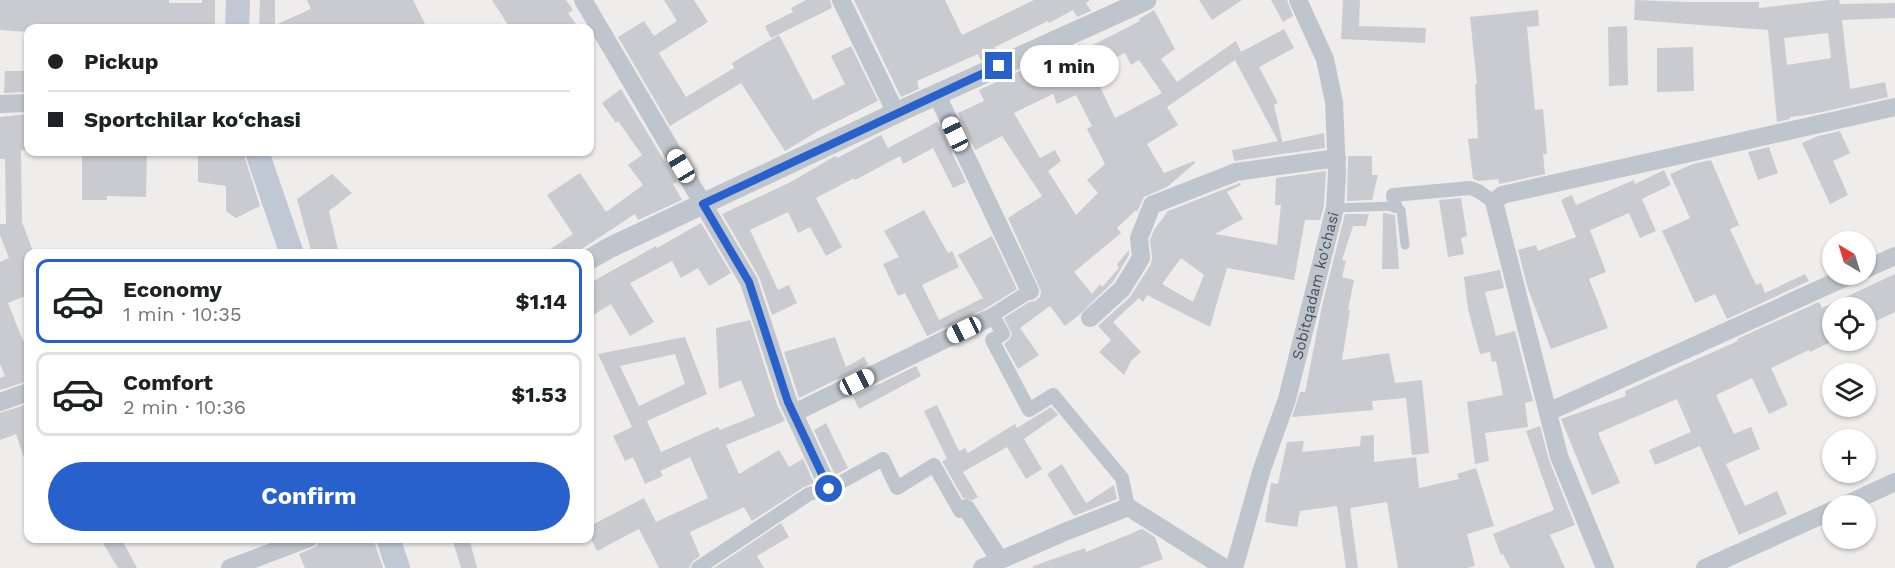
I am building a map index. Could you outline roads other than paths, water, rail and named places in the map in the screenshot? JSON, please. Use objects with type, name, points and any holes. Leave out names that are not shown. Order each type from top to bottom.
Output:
[{"type":"main road","points":[[237,24],[238,0]]},
{"type":"main road","points":[[257,156],[290,249]]},
{"type":"main road","points":[[390,543],[398,568]]},
{"type":"street","points":[[583,0],[749,282],[788,402],[829,489]]},
{"type":"street","points":[[841,0],[896,113]]},
{"type":"street","points":[[594,257],[896,113],[1146,0]]},
{"type":"street","name":"Sobitqadam ko'chasi","points":[[1234,568],[1262,469],[1287,399],[1335,208],[1334,102],[1325,59],[1298,0]]},
{"type":"street","points":[[794,413],[989,318],[1030,291],[937,95]]},
{"type":"street","points":[[0,104],[24,103]]},
{"type":"street","points":[[1494,202],[1502,195],[1895,106]]},
{"type":"street","points":[[1090,318],[1122,289],[1141,258],[1139,238],[1152,205],[1236,172],[1336,158]]},
{"type":"street","points":[[1395,206],[1393,195],[1470,188],[1494,202],[1559,456],[1605,568]]},
{"type":"street","points":[[1876,265],[1895,256]]},
{"type":"street","points":[[1548,411],[1829,285]]},
{"type":"street","points":[[989,318],[1003,333],[992,340],[1029,410],[1053,395],[1122,478],[1128,507],[1224,568]]},
{"type":"street","points":[[0,402],[24,393]]},
{"type":"street","points":[[698,568],[809,494],[829,489],[883,459],[897,488],[934,465],[960,512],[966,508],[1000,560]]},
{"type":"street","points":[[1867,495],[1895,482]]},
{"type":"street","points":[[982,568],[1128,507]]},
{"type":"street","points":[[1705,568],[1822,515]]},
{"type":"street","points":[[230,568],[296,543]]},
{"type":"lane","points":[[1335,208],[1395,206],[1401,210],[1405,245]]}]
